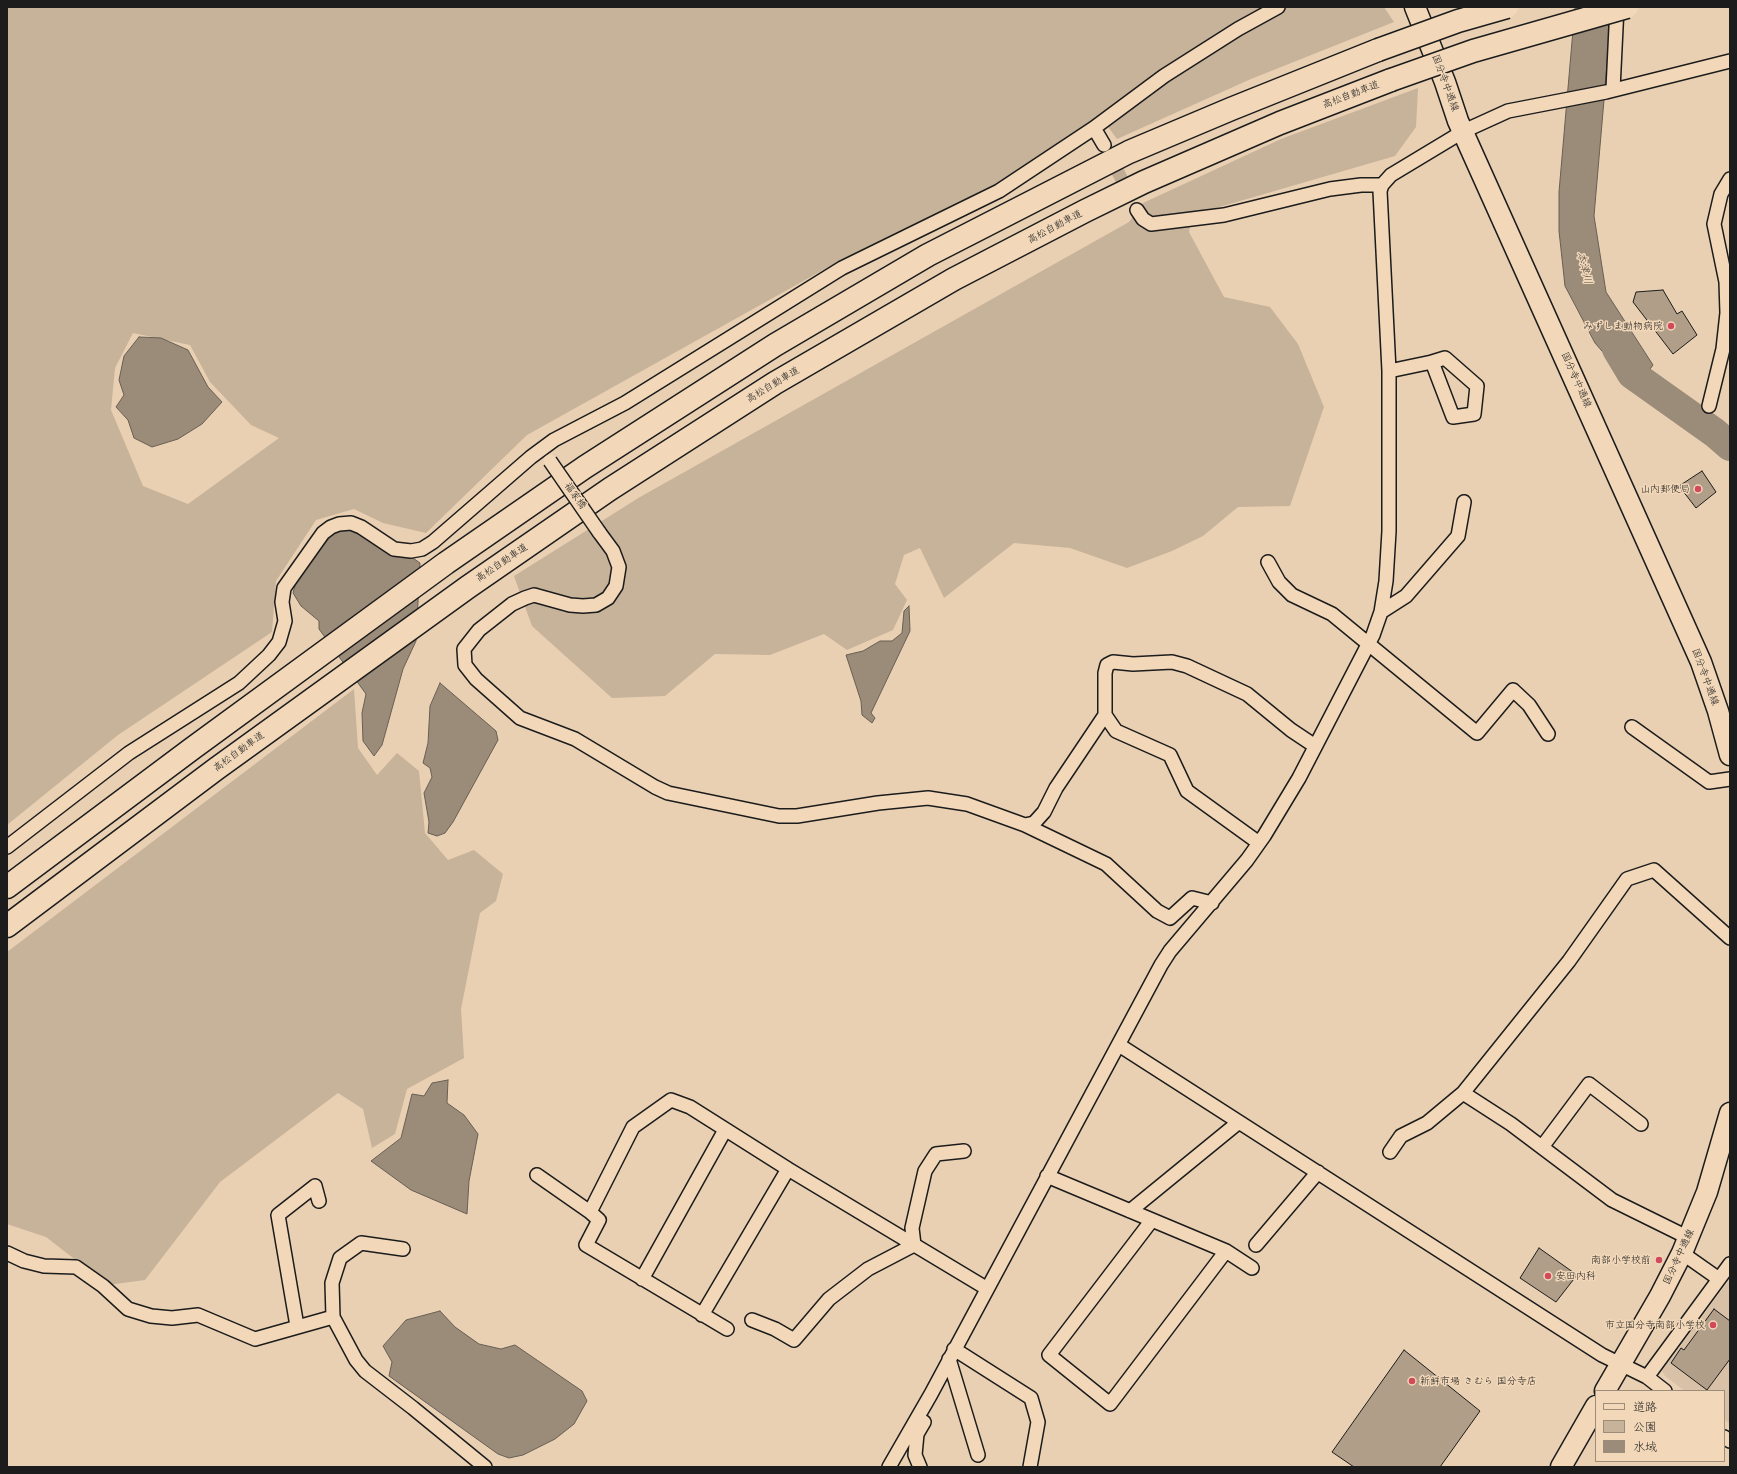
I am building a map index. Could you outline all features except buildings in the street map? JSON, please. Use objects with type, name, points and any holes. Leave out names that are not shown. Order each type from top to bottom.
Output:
[{"type":"highway","points":[[7,887],[446,563],[585,467],[775,345],[928,255],[1129,152],[1378,50],[1458,21],[1507,7]]},
{"type":"highway","name":"高松自動車道","points":[[7,926],[340,678],[610,489],[775,383],[954,280],[1144,182],[1280,123],[1391,80],[1473,51],[1627,7]]},
{"type":"main road","name":"国分寺中通線","points":[[1414,7],[1464,131],[1701,662],[1718,711],[1730,755]]},
{"type":"main road","name":"国分寺中通線","points":[[1606,1390],[1621,1365],[1686,1245],[1708,1192],[1730,1113]]},
{"type":"main road","points":[[1561,1467],[1595,1408]]},
{"type":"street","points":[[7,846],[130,753],[239,683],[269,655],[279,642],[285,621],[282,602],[284,588],[290,577],[323,533],[339,524],[351,523],[361,527],[394,549],[411,551],[422,549],[433,542],[542,449],[625,403],[842,268],[999,191],[1094,128],[1164,76],[1238,29],[1278,7]]},
{"type":"street","points":[[1610,91],[1617,7]]},
{"type":"street","points":[[889,1467],[931,1394],[986,1288],[1161,965],[1170,951],[1212,904],[1259,844],[1282,808],[1369,643],[1381,612],[1386,581],[1389,531],[1389,371],[1380,191],[1382,185],[1391,175],[1464,131],[1508,112],[1610,91],[1730,61]]},
{"type":"street","points":[[1094,128],[1104,145]]},
{"type":"street","points":[[1709,406],[1723,349],[1727,313],[1728,283],[1714,224],[1721,194],[1730,179]]},
{"type":"street","points":[[1137,210],[1143,219],[1151,224],[1224,215],[1330,189],[1361,185],[1382,185]]},
{"type":"street","points":[[1389,371],[1445,358],[1477,386],[1474,414],[1453,417],[1432,362]]},
{"type":"street","name":"福家橋","points":[[542,449],[613,551],[619,566],[616,586],[608,598],[596,605],[570,605],[534,595],[524,598],[512,604],[492,618],[479,630],[464,649],[466,665],[476,679],[520,718],[575,740],[655,787],[668,793],[779,816],[797,816],[872,804],[928,798],[967,804],[1025,825],[1106,864],[1157,911],[1170,918],[1192,898],[1212,904]]},
{"type":"street","points":[[1381,612],[1406,596],[1458,536],[1464,502]]},
{"type":"street","points":[[1268,562],[1280,582],[1292,595],[1332,614],[1477,733],[1513,690],[1529,705],[1548,734]]},
{"type":"street","points":[[1259,844],[1187,791],[1170,755],[1116,732],[1105,715],[1105,673],[1107,665],[1114,662],[1133,664],[1172,662],[1187,666],[1247,694],[1291,730],[1315,746]]},
{"type":"street","points":[[1025,825],[1034,823],[1044,812],[1056,788],[1105,715]]},
{"type":"street","points":[[1632,728],[1709,782],[1730,779]]},
{"type":"street","points":[[1390,1152],[1401,1136],[1427,1123],[1463,1093],[1569,961],[1627,879],[1654,870],[1730,938]]},
{"type":"street","points":[[1119,1045],[1602,1355],[1647,1377],[1664,1390]]},
{"type":"street","points":[[1542,1147],[1588,1084],[1641,1124]]},
{"type":"street","points":[[1463,1093],[1511,1124],[1612,1200],[1686,1245],[1719,1279]]},
{"type":"street","points":[[590,1212],[633,1128],[671,1100],[690,1107],[788,1169],[986,1288]]},
{"type":"street","points":[[1130,1211],[1239,1122]]},
{"type":"street","points":[[642,1279],[725,1130]]},
{"type":"street","points":[[914,1245],[912,1228],[925,1171],[936,1154],[964,1151]]},
{"type":"street","points":[[702,1315],[788,1169]]},
{"type":"street","points":[[1256,1245],[1318,1172]]},
{"type":"street","points":[[537,1174],[599,1220],[586,1245],[727,1329]]},
{"type":"street","points":[[1047,1176],[1226,1251],[1252,1268]]},
{"type":"street","points":[[297,1326],[278,1215],[315,1186],[319,1201]]},
{"type":"street","points":[[1152,1220],[1049,1356],[1110,1404],[1226,1251]]},
{"type":"street","points":[[403,1249],[361,1242],[340,1258],[332,1283],[333,1317],[356,1360],[365,1371],[413,1408],[477,1464]]},
{"type":"street","points":[[752,1320],[775,1329],[794,1340],[829,1299],[868,1269],[914,1245]]},
{"type":"street","points":[[7,1253],[24,1261],[44,1266],[76,1267],[103,1286],[128,1309],[151,1316],[172,1318],[198,1315],[255,1339],[297,1326],[324,1321],[333,1317]]},
{"type":"street","points":[[1647,1377],[1730,1264]]},
{"type":"street","points":[[952,1354],[978,1455]]},
{"type":"street","points":[[952,1354],[1031,1398],[1038,1422],[1030,1467]]},
{"type":"street","points":[[920,1467],[915,1455],[917,1434],[935,1403],[931,1394]]},
{"type":"shaded area","name":"市立国分寺南部小学校","points":[[1730,1279],[1730,1424],[1725,1420],[1725,1390],[1684,1390],[1665,1376],[1662,1371]]},
{"type":"green space","points":[[7,7],[1384,7],[1394,22],[1251,79],[1117,139],[1101,117],[997,185],[841,260],[527,435],[426,533],[383,523],[354,509],[316,520],[276,581],[272,632],[118,735],[7,825]],"holes":[[[133,333],[190,345],[210,382],[251,425],[279,438],[188,504],[143,486],[111,410],[115,368]]]},
{"type":"green space","points":[[1418,88],[1416,127],[1395,156],[1192,215],[1189,232],[1224,297],[1270,307],[1298,344],[1324,407],[1290,506],[1238,507],[1203,536],[1172,551],[1127,568],[1070,548],[1014,543],[944,598],[920,548],[904,555],[895,584],[907,600],[893,630],[847,650],[824,634],[770,655],[715,654],[665,696],[612,698],[532,626],[514,576],[640,497],[1129,222],[1143,203],[1281,139]]},
{"type":"green space","points":[[354,689],[358,748],[377,775],[397,753],[419,771],[425,833],[448,860],[474,850],[503,874],[496,901],[480,913],[461,1009],[464,1058],[407,1089],[395,1134],[372,1148],[363,1109],[338,1093],[220,1182],[145,1280],[108,1285],[46,1237],[7,1224],[7,952]]},
{"type":"water","points":[[1575,7],[1612,7],[1594,216],[1606,292],[1653,365],[1635,389],[1595,343],[1565,286],[1559,231],[1559,192]]},
{"type":"water","points":[[139,337],[161,338],[188,350],[208,387],[222,402],[202,424],[178,439],[152,447],[134,438],[128,420],[116,407],[124,395],[119,380],[124,356]]},
{"type":"water","points":[[346,528],[358,532],[380,548],[397,555],[410,556],[420,563],[416,641],[403,669],[382,745],[374,756],[363,741],[362,713],[366,694],[319,629],[319,621],[301,606],[293,593],[297,578],[334,532]]},
{"type":"water","points":[[909,606],[910,631],[871,713],[875,718],[872,723],[862,715],[861,701],[846,655],[863,651],[880,641],[892,641],[902,633],[904,611]]},
{"type":"water","points":[[440,683],[496,731],[498,740],[453,822],[445,833],[437,836],[428,833],[429,822],[424,793],[432,777],[430,768],[423,763],[428,743],[430,706]]},
{"type":"water","points":[[448,1080],[447,1103],[464,1115],[478,1134],[469,1181],[467,1214],[411,1190],[371,1161],[401,1138],[412,1094],[424,1096],[432,1083]]},
{"type":"water","points":[[440,1311],[455,1327],[479,1344],[501,1349],[515,1345],[582,1391],[587,1401],[574,1424],[555,1439],[523,1455],[509,1458],[498,1454],[389,1376],[392,1362],[383,1346],[406,1320]]},
{"type":"waterway","name":"本津川","points":[[1617,349],[1632,374],[1715,433],[1730,446]]},
{"type":"tunnel","points":[[1109,154],[1137,210]]},
{"type":"place","name":"みずしま動物病院","points":[[1671,326]]},
{"type":"place","name":"山内郵便局","points":[[1698,489]]},
{"type":"place","name":"南部小学校前","points":[[1659,1260]]},
{"type":"place","name":"安田内科","points":[[1548,1276]]},
{"type":"place","name":"市立国分寺南部小学校","points":[[1713,1325]]},
{"type":"place","name":"新鮮市場 きむら 国分寺店","points":[[1412,1381]]}]
